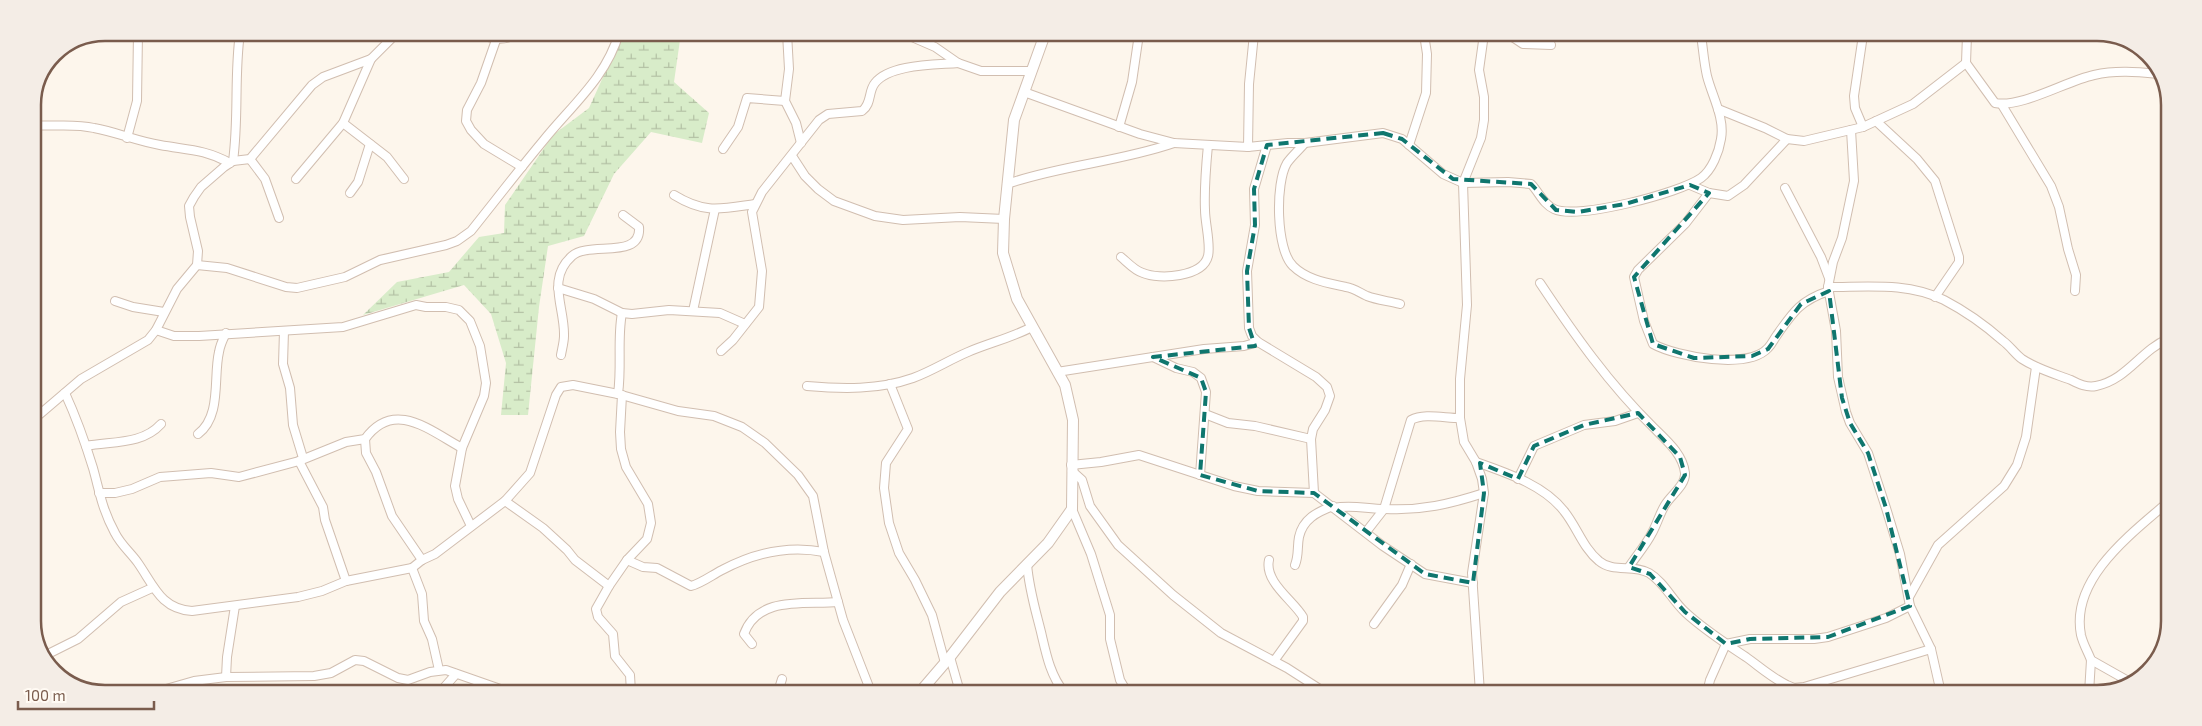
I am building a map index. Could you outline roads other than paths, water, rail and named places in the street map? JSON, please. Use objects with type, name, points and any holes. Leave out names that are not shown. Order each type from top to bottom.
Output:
[{"type":"street","points":[[127,138],[137,101],[138,41]]},
{"type":"street","points":[[231,162],[236,133],[236,74],[239,41]]},
{"type":"street","points":[[296,179],[342,123],[371,60],[389,41]]},
{"type":"street","points":[[496,41],[481,83],[467,110],[466,121],[471,130],[484,144],[522,167]]},
{"type":"street","points":[[197,265],[227,268],[286,287],[297,288],[337,279],[380,260],[457,240],[471,231],[522,167],[602,73],[617,41]]},
{"type":"street","points":[[787,41],[789,69],[786,101],[796,123],[801,142]]},
{"type":"street","points":[[921,41],[935,47],[958,63],[982,71],[1031,71]]},
{"type":"street","points":[[1042,41],[1014,120],[1004,219],[1003,253],[1017,299],[1064,385],[1073,420],[1072,509],[1091,554],[1110,615],[1110,639],[1123,685]]},
{"type":"street","points":[[1119,126],[1132,82],[1138,41]]},
{"type":"street","points":[[1248,147],[1249,84],[1253,41]]},
{"type":"street","points":[[1409,145],[1426,92],[1427,54],[1425,41]]},
{"type":"street","points":[[1479,685],[1473,583],[1475,545],[1484,493],[1482,479],[1476,462],[1464,442],[1460,418],[1460,379],[1467,305],[1463,183],[1481,138],[1484,97],[1479,70],[1483,41]]},
{"type":"street","points":[[1518,41],[1523,44],[1551,45]]},
{"type":"street","points":[[1007,184],[1037,174],[1093,165],[1174,144],[1248,147],[1305,143],[1383,133],[1402,140],[1443,174],[1463,183],[1508,182],[1531,184],[1548,206],[1556,210],[1578,212],[1625,204],[1690,185],[1702,178],[1711,168],[1721,139],[1721,124],[1707,75],[1702,41]]},
{"type":"street","points":[[1862,41],[1854,96],[1855,108],[1862,126]]},
{"type":"street","points":[[1967,41],[1966,63],[1988,96],[1994,103],[2002,105],[2037,96],[2093,75],[2120,71],[2152,73]]},
{"type":"street","points":[[41,413],[81,379],[148,340],[156,330],[177,289],[197,265],[198,251],[189,206],[201,187],[231,162],[250,159],[312,85],[323,77],[371,60]]},
{"type":"street","points":[[721,351],[759,307],[761,298],[761,254],[753,220],[755,204],[770,181],[792,156],[809,130],[828,114],[856,113],[866,108],[873,84],[894,70],[958,63]]},
{"type":"street","points":[[1718,110],[1786,139],[1804,141],[1851,130],[1913,104],[1966,63]]},
{"type":"street","points":[[1024,92],[1174,144]]},
{"type":"street","points":[[723,148],[738,127],[747,98],[786,101]]},
{"type":"street","points":[[2002,105],[2051,186],[2059,207],[2076,275],[2075,291]]},
{"type":"street","points":[[1876,121],[1917,159],[1934,181],[1959,257],[1959,262],[1935,297]]},
{"type":"street","points":[[342,123],[387,157],[404,179]]},
{"type":"street","points":[[41,125],[65,124],[93,127],[127,138],[160,145],[201,150],[231,162]]},
{"type":"street","points":[[1851,130],[1854,181],[1842,238],[1829,278],[1828,289],[1832,304],[1838,377],[1842,398],[1850,422],[1868,453],[1900,554],[1910,606],[1931,649],[1939,685]]},
{"type":"street","points":[[1690,185],[1709,193],[1728,196],[1734,193],[1786,139]]},
{"type":"street","points":[[1305,143],[1287,164],[1282,179],[1279,200],[1284,249],[1292,265],[1315,280],[1346,287],[1367,296],[1400,304]]},
{"type":"street","points":[[350,192],[358,182],[370,144]]},
{"type":"street","points":[[1121,258],[1142,273],[1170,276],[1192,272],[1204,266],[1209,256],[1205,210],[1208,144]]},
{"type":"street","points":[[1266,145],[1254,189],[1255,225],[1247,271],[1249,328],[1252,336],[1258,342],[1316,377],[1327,387],[1330,396],[1325,410],[1313,429],[1311,439],[1314,493]]},
{"type":"street","points":[[792,156],[805,176],[834,201],[875,216],[903,220],[960,217],[1004,219]]},
{"type":"street","points":[[250,159],[265,179],[279,218]]},
{"type":"street","points":[[1785,188],[1794,201],[1829,278]]},
{"type":"street","points":[[1709,193],[1685,224],[1638,270],[1634,277],[1644,321],[1653,344],[1662,349],[1694,358],[1734,360],[1752,356],[1768,349],[1801,304],[1814,296],[1828,289],[1879,285],[1916,290],[1935,297],[1974,318],[2022,358],[2036,367],[2085,386],[2094,387],[2125,374],[2150,350],[2161,343]]},
{"type":"street","points":[[674,195],[697,207],[715,209],[755,204]]},
{"type":"street","points":[[693,311],[715,209]]},
{"type":"street","points":[[561,355],[564,336],[558,288],[560,273],[573,255],[594,249],[620,248],[631,245],[640,235],[639,227],[623,215]]},
{"type":"street","points":[[1540,283],[1599,368],[1621,396],[1680,457],[1685,475],[1681,484],[1665,504],[1652,534],[1629,567]]},
{"type":"street","points":[[558,288],[594,299],[622,313],[632,314],[669,310],[720,313],[745,324]]},
{"type":"street","points":[[115,301],[133,308],[164,312]]},
{"type":"street","points":[[156,330],[174,336],[284,331],[343,327],[416,304],[426,307],[446,307],[459,310],[465,314],[480,346],[486,383],[484,396],[462,448],[455,486],[458,499],[471,526]]},
{"type":"street","points":[[622,313],[620,334],[621,449],[626,467],[648,504],[651,523],[647,539],[627,560],[609,586],[600,600],[597,613],[614,634],[615,656],[630,675],[631,685]]},
{"type":"street","points":[[807,386],[845,388],[890,384],[913,378],[969,351],[1009,338],[1032,327]]},
{"type":"street","points":[[284,331],[282,364],[290,388],[293,425],[301,460],[323,507],[325,520],[346,581]]},
{"type":"street","points":[[198,434],[205,429],[214,403],[219,350],[226,333]]},
{"type":"street","points":[[1057,372],[1204,349],[1244,346],[1258,342]]},
{"type":"street","points":[[1152,357],[1176,368],[1193,372],[1201,378],[1206,392],[1200,475]]},
{"type":"street","points":[[1909,597],[1938,545],[2004,486],[2017,464],[2026,437],[2036,367]]},
{"type":"street","points":[[890,384],[908,430],[886,463],[884,488],[889,523],[899,553],[932,614],[957,685]]},
{"type":"street","points":[[64,393],[86,446],[98,493],[116,535],[138,562],[152,588],[170,606],[182,611],[192,612],[298,597],[329,589],[346,581],[412,568],[422,560],[435,554],[505,501],[530,473],[556,395],[561,387],[574,385],[620,394],[678,411],[714,416],[742,427],[765,443],[798,475],[813,496],[824,552],[843,620],[868,685]]},
{"type":"street","points":[[1518,479],[1534,446],[1584,425],[1615,421],[1638,413]]},
{"type":"street","points":[[1205,414],[1228,423],[1255,426],[1311,439]]},
{"type":"street","points":[[1366,532],[1384,509],[1411,420],[1424,416],[1460,418]]},
{"type":"street","points":[[422,560],[392,516],[376,472],[366,453],[365,439],[373,428],[381,422],[396,419],[413,421],[462,448]]},
{"type":"street","points":[[86,446],[141,438],[153,432],[161,424]]},
{"type":"street","points":[[98,493],[115,493],[132,489],[160,477],[211,473],[239,477],[301,460],[346,442],[365,439]]},
{"type":"street","points":[[1072,468],[1140,455],[1200,475],[1258,491],[1314,493],[1383,546],[1424,574],[1473,583]]},
{"type":"street","points":[[1476,462],[1518,479],[1545,493],[1564,510],[1589,552],[1601,563],[1616,569],[1629,567],[1650,574],[1660,581],[1685,612],[1726,644],[1787,685]]},
{"type":"street","points":[[1072,468],[1082,480],[1090,506],[1118,544],[1136,562],[1220,633],[1274,661],[1314,685]]},
{"type":"street","points":[[1295,565],[1299,557],[1298,539],[1303,526],[1314,513],[1343,506],[1384,509],[1439,506],[1484,493]]},
{"type":"street","points":[[505,501],[543,528],[568,550],[575,560],[609,586]]},
{"type":"street","points":[[2090,685],[2091,660],[2081,636],[2080,620],[2091,582],[2107,557],[2161,508]]},
{"type":"street","points":[[926,685],[948,660],[1000,592],[1048,542],[1072,509]]},
{"type":"street","points":[[627,560],[643,567],[657,568],[691,586],[743,559],[759,555],[802,550],[824,552]]},
{"type":"street","points":[[1269,560],[1267,567],[1282,594],[1303,617],[1303,621],[1274,661]]},
{"type":"street","points":[[1027,564],[1032,600],[1045,656],[1059,685]]},
{"type":"street","points":[[1374,624],[1402,585],[1411,564]]},
{"type":"street","points":[[412,568],[422,594],[424,621],[432,639],[439,670]]},
{"type":"street","points":[[50,653],[68,645],[95,626],[121,602],[152,588]]},
{"type":"street","points":[[752,644],[744,634],[746,629],[750,621],[767,610],[790,603],[838,602]]},
{"type":"street","points":[[226,677],[226,658],[235,606]]},
{"type":"street","points":[[1726,644],[1750,639],[1814,639],[1828,637],[1886,618],[1910,606]]},
{"type":"street","points":[[1709,685],[1726,644]]},
{"type":"street","points":[[1812,685],[1931,649]]},
{"type":"street","points":[[180,685],[194,681],[226,677],[314,676],[331,673],[355,660],[364,661],[398,678],[408,680],[439,670],[456,674],[485,685]]},
{"type":"street","points":[[2091,660],[2123,678]]},
{"type":"street","points":[[446,685],[456,674]]},
{"type":"street","points":[[780,685],[782,679]]}]
